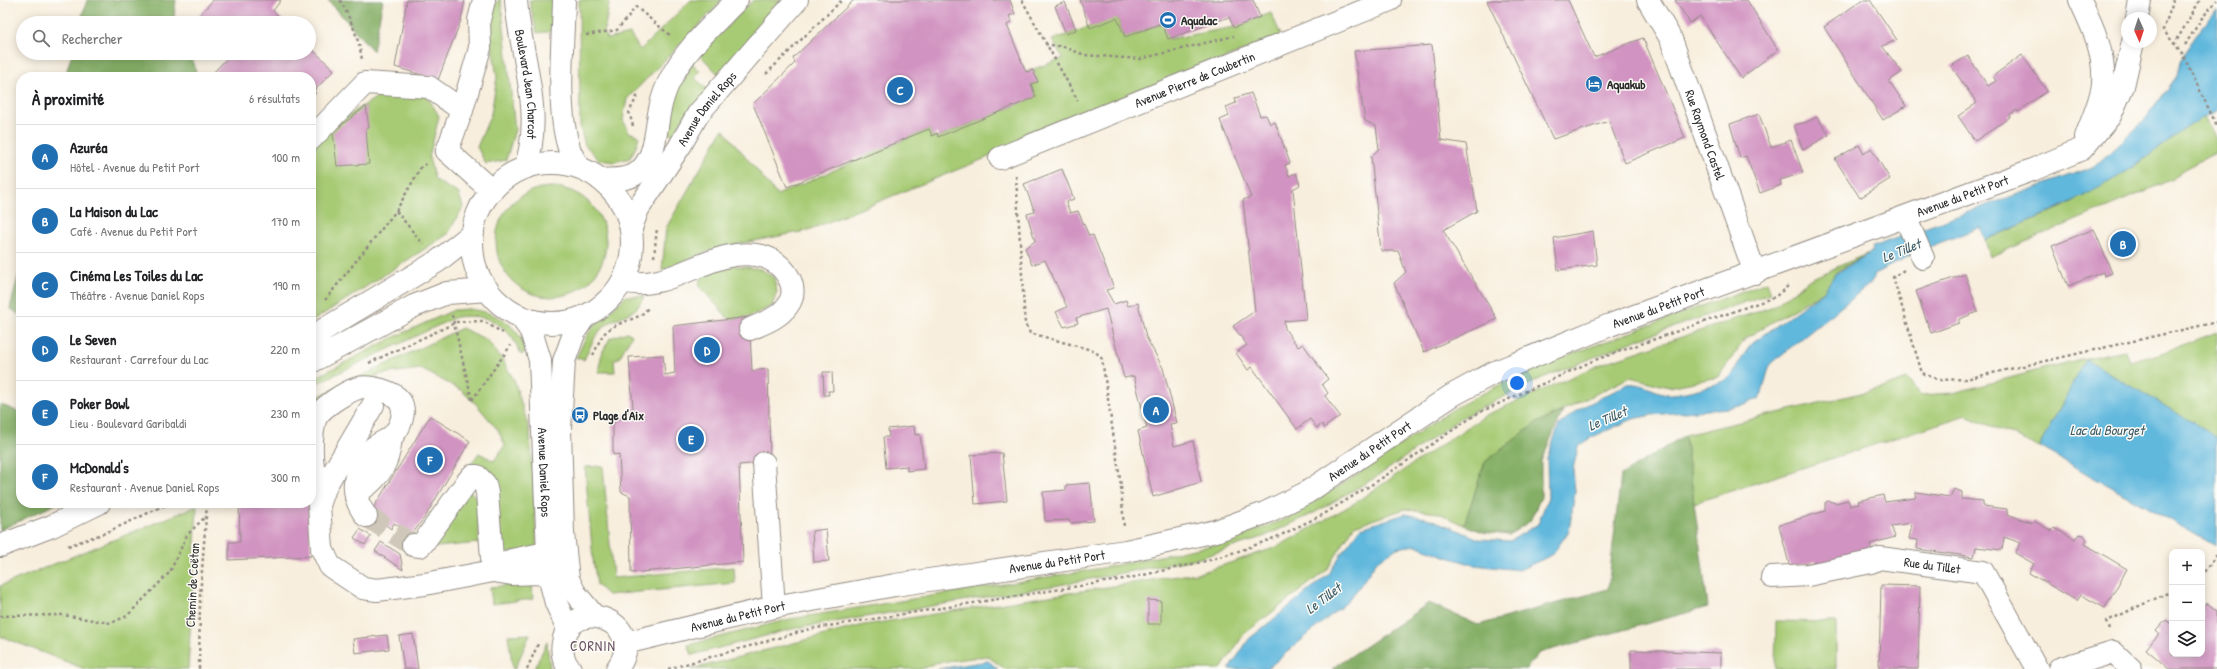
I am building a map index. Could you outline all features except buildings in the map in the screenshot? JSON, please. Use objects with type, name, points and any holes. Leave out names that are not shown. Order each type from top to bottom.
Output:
[{"type":"street","points":[[484,0],[479,20],[480,48],[462,110],[447,151],[492,191]]},
{"type":"street","name":"Boulevard Jean Charcot","points":[[516,0],[532,105],[533,131],[530,155],[524,168]]},
{"type":"street","points":[[564,0],[562,104],[565,132],[569,150],[579,167]]},
{"type":"street","points":[[601,180],[618,179],[634,175],[648,161],[670,79],[687,52],[737,0]]},
{"type":"street","name":"Avenue Daniel Rops","points":[[631,228],[638,209],[680,146],[698,114],[797,0]]},
{"type":"street","name":"Avenue Pierre de Coubertin","points":[[1007,155],[1092,122],[1390,0]]},
{"type":"street","name":"Rue Raymond Castel","points":[[1648,0],[1671,38],[1755,273]]},
{"type":"street","points":[[2080,0],[2095,32],[2102,57],[2103,85],[2082,150]]},
{"type":"street","points":[[2138,12],[2140,0]]},
{"type":"street","name":"Avenue du Petit Port","points":[[625,643],[774,607],[895,585],[1126,551],[1216,531],[1265,513],[1306,493],[1451,396],[1493,373],[1610,325],[1755,273],[2082,150],[2110,116],[2123,86],[2131,48]]},
{"type":"street","points":[[316,134],[365,83],[429,87],[462,110]]},
{"type":"street","points":[[542,164],[561,164],[579,167],[601,180],[615,193],[626,210],[631,228],[632,246],[630,264],[623,281],[613,295],[600,307],[584,316],[564,322],[542,322],[521,317],[508,309],[488,290],[478,273],[473,253],[473,233],[477,216],[492,191],[509,176],[524,168],[542,164]]},
{"type":"street","points":[[1910,228],[1922,258]]},
{"type":"street","points":[[316,336],[323,330],[438,261],[473,233]]},
{"type":"street","points":[[623,281],[634,284],[652,283],[728,256],[761,256],[774,261],[786,271],[790,280],[790,303],[781,314],[750,329]]},
{"type":"street","points":[[316,359],[414,306],[447,293],[488,290]]},
{"type":"street","points":[[584,316],[575,331],[564,361],[560,429],[563,533],[568,579],[575,593],[594,616]]},
{"type":"street","name":"Avenue Daniel Rops","points":[[521,317],[530,331],[540,360],[549,576],[556,603],[568,629]]},
{"type":"street","points":[[316,418],[325,407],[358,388],[370,387],[391,394],[399,400],[403,409],[403,417],[391,437],[370,450],[357,472],[354,483],[361,506]]},
{"type":"street","points":[[319,505],[326,485],[373,405]]},
{"type":"street","points":[[764,463],[774,607]]},
{"type":"street","points":[[413,546],[420,546],[423,543],[467,482],[472,476],[477,476],[485,484],[487,493],[493,571]]},
{"type":"street","points":[[316,490],[319,505],[322,549],[330,566],[369,590],[425,584],[493,571],[512,560],[541,554],[549,548]]},
{"type":"street","points":[[0,546],[52,526],[89,508]]},
{"type":"street","name":"Rue du Tillet","points":[[1772,577],[1808,575],[1871,562],[1880,558],[1983,572],[2037,669]]},
{"type":"street","points":[[493,571],[512,574],[540,573],[549,576]]},
{"type":"street","points":[[569,668],[564,658],[562,648],[568,629],[584,617],[594,616],[603,617],[618,627],[625,643],[624,658],[617,669]]},
{"type":"street","points":[[2060,669],[2113,652],[2131,669]]},
{"type":"path","points":[[340,0],[353,25],[360,44],[365,83]]},
{"type":"path","points":[[765,75],[842,0]]},
{"type":"path","points":[[1022,0],[1045,44],[1092,122]]},
{"type":"path","points":[[2174,0],[2164,30],[2174,45],[2182,53],[2217,126]]},
{"type":"path","points":[[2174,45],[2200,0]]},
{"type":"path","points":[[2185,45],[2202,18],[2217,0]]},
{"type":"path","points":[[564,38],[617,30],[636,7],[663,27],[687,52]]},
{"type":"path","points":[[1045,44],[1064,47],[1085,55],[1140,59],[1239,34]]},
{"type":"path","points":[[324,302],[396,211],[421,167],[447,151]]},
{"type":"path","points":[[1007,155],[1025,324],[1030,333],[1095,351],[1102,360],[1121,486],[1126,551]]},
{"type":"path","points":[[396,211],[438,261]]},
{"type":"path","points":[[1922,258],[1893,277],[1922,373],[1939,380],[1966,379],[2217,322]]},
{"type":"path","points":[[447,293],[472,400],[512,344]]},
{"type":"path","points":[[369,364],[454,323],[474,320],[483,321],[507,337]]},
{"type":"path","points":[[510,340],[514,348]]},
{"type":"path","points":[[68,546],[105,533],[159,508]]},
{"type":"path","name":"Chemin de Coëtan","points":[[199,669],[200,597],[206,508]]},
{"type":"path","points":[[0,616],[63,615],[112,623],[127,616],[170,572],[187,535],[206,516]]},
{"type":"path","points":[[2205,572],[2217,553]]},
{"type":"path","points":[[2113,652],[2115,640],[2107,621],[2169,592]]},
{"type":"green space","points":[[87,0],[176,0],[174,16],[82,16]]},
{"type":"green space","points":[[328,0],[383,0],[373,51]]},
{"type":"green space","points":[[498,0],[501,0],[515,130],[506,160],[486,164],[477,147],[491,114],[497,77],[488,21]]},
{"type":"green space","points":[[529,0],[555,0],[555,31],[537,33]]},
{"type":"green space","points":[[579,0],[610,0],[604,31],[607,39],[630,34],[640,50],[691,0],[723,0],[627,99],[623,120],[629,132],[639,136],[636,147],[630,158],[614,162],[599,160],[585,145],[580,127]]},
{"type":"green space","points":[[753,0],[792,0],[719,75],[700,55]]},
{"type":"green space","points":[[1271,13],[1281,35],[1053,131],[806,231],[717,248],[662,270],[666,228],[723,129],[777,195],[929,129],[932,136],[938,137],[1036,97],[1031,84],[1037,82],[1026,72],[1063,58],[1052,40],[1117,17],[1125,38],[1163,23],[1169,39],[1234,27]]},
{"type":"green space","points":[[70,60],[192,60],[196,72],[66,72]]},
{"type":"green space","points":[[691,62],[700,71],[695,78],[709,91],[684,117],[673,135],[664,131],[672,99]]},
{"type":"green space","points":[[382,94],[427,96],[439,116],[429,158],[435,180],[459,194],[463,207],[448,234],[316,319],[316,143],[328,128]]},
{"type":"green space","points":[[2205,116],[2217,141],[2217,152],[2184,169],[2173,179],[1990,257],[1985,240],[2063,207],[2136,166],[2171,137]]},
{"type":"green space","points":[[551,187],[572,191],[582,196],[590,203],[597,211],[602,221],[606,242],[602,263],[597,273],[590,281],[582,288],[572,293],[551,297],[530,293],[520,288],[512,281],[505,273],[500,263],[496,242],[500,221],[505,211],[512,203],[520,196],[530,191]]},
{"type":"green space","points":[[1873,251],[1837,271],[1824,291],[1746,338],[1718,377],[1669,387],[1630,377],[1535,424],[1485,462],[1464,525],[1439,513],[1405,509],[1354,526],[1327,570],[1244,634],[1221,669],[1005,669],[987,656],[935,663],[922,669],[692,669],[864,625],[1203,572],[1277,547],[1353,504],[1486,415],[1601,364],[1774,306],[1810,279]]},
{"type":"green space","points":[[731,265],[761,269],[774,278],[777,292],[772,306],[749,317],[729,319],[698,285],[702,276]]},
{"type":"green space","points":[[1767,282],[1771,293],[1642,338],[1542,378],[1461,418],[1378,476],[1312,514],[1263,537],[1200,558],[1059,585],[792,629],[692,655],[688,645],[790,619],[1102,568],[1218,544],[1286,519],[1352,478],[1453,409],[1528,370]]},
{"type":"green space","points":[[16,285],[16,312],[10,308]]},
{"type":"green space","points":[[626,296],[644,296],[634,310],[601,329],[594,338],[584,360],[576,358],[594,325]]},
{"type":"green space","points":[[469,309],[497,316],[511,326],[517,333],[527,351],[521,355],[510,335],[504,328],[496,323],[478,317],[456,317],[316,384],[316,377],[392,338],[454,310]]},
{"type":"green space","points":[[462,328],[487,340],[502,359],[514,380],[530,432],[537,549],[502,554],[495,483],[470,465],[479,453],[494,461],[505,445],[498,430],[476,404],[461,390],[421,369],[381,374],[316,405],[316,398]]},
{"type":"green space","points":[[627,332],[632,335],[619,358],[614,360],[615,372],[598,372],[602,353],[610,338]]},
{"type":"green space","points":[[2217,332],[2217,437],[2087,360],[2039,447],[1966,415],[1694,503],[1685,435],[1882,388],[1907,379],[1920,395],[1953,393],[2077,360],[2125,350],[2129,362],[2159,354]]},
{"type":"green space","points":[[0,404],[16,411],[16,508],[47,508],[0,530]]},
{"type":"green space","points":[[1563,411],[1541,461],[1541,497],[1530,521],[1509,535],[1483,532],[1464,525],[1485,462],[1535,424]]},
{"type":"green space","points":[[1685,435],[1708,607],[1539,653],[1526,669],[1332,669],[1429,603],[1478,625],[1608,589],[1621,475]]},
{"type":"green space","points":[[603,466],[613,578],[734,567],[735,583],[608,595],[597,585],[593,560],[585,467]]},
{"type":"green space","points":[[470,491],[478,499],[479,543],[426,548]]},
{"type":"green space","points":[[192,508],[197,508],[188,669],[85,669],[0,636],[0,586]]},
{"type":"green space","points":[[532,583],[533,599],[492,604],[490,587]]},
{"type":"green space","points":[[1776,621],[1836,622],[1836,669],[1775,669]]},
{"type":"green space","points":[[530,634],[515,669],[513,669],[508,635]]},
{"type":"green space","points":[[547,642],[550,669],[534,669]]},
{"type":"water","name":"Le Tillet","points":[[2217,10],[2217,111],[2195,122],[2118,177],[2081,197],[1985,240],[1981,227],[1921,250],[1874,274],[1872,282],[1770,364],[1762,393],[1759,398],[1745,405],[1728,408],[1652,415],[1633,419],[1592,437],[1578,447],[1573,469],[1575,492],[1569,531],[1552,555],[1519,570],[1474,565],[1444,556],[1416,545],[1397,548],[1377,561],[1357,590],[1342,606],[1267,669],[1229,669],[1249,639],[1329,574],[1341,554],[1361,528],[1405,514],[1431,519],[1479,539],[1510,541],[1538,524],[1548,498],[1547,458],[1559,425],[1577,410],[1628,384],[1639,385],[1664,393],[1674,394],[1700,389],[1725,380],[1732,375],[1753,343],[1824,291],[1835,274],[1873,251],[1872,247],[2095,166],[2144,121],[2177,76],[2180,62],[2195,36]]},
{"type":"water","name":"Lac du Bourget","points":[[2086,359],[2217,437],[2216,546],[2039,447]]},
{"type":"water","points":[[988,661],[998,669],[938,669]]},
{"type":"tunnel","points":[[366,516],[413,545]]},
{"type":"place","name":"Aqualac","points":[[1168,20]]},
{"type":"place","name":"Aquakub","points":[[1594,84]]},
{"type":"place","name":"Cinéma Les Toiles du Lac","points":[[900,90]]},
{"type":"place","name":"La Maison du Lac","points":[[2123,244]]},
{"type":"place","name":"Le Seven","points":[[707,350]]},
{"type":"place","name":"Azuréa","points":[[1156,410]]},
{"type":"place","name":"Plage d'Aix","points":[[580,415]]},
{"type":"place","name":"Poker Bowl","points":[[691,439]]},
{"type":"place","name":"McDonald's","points":[[430,460]]},
{"type":"district","name":"CORNIN","points":[[593,645]]}]
